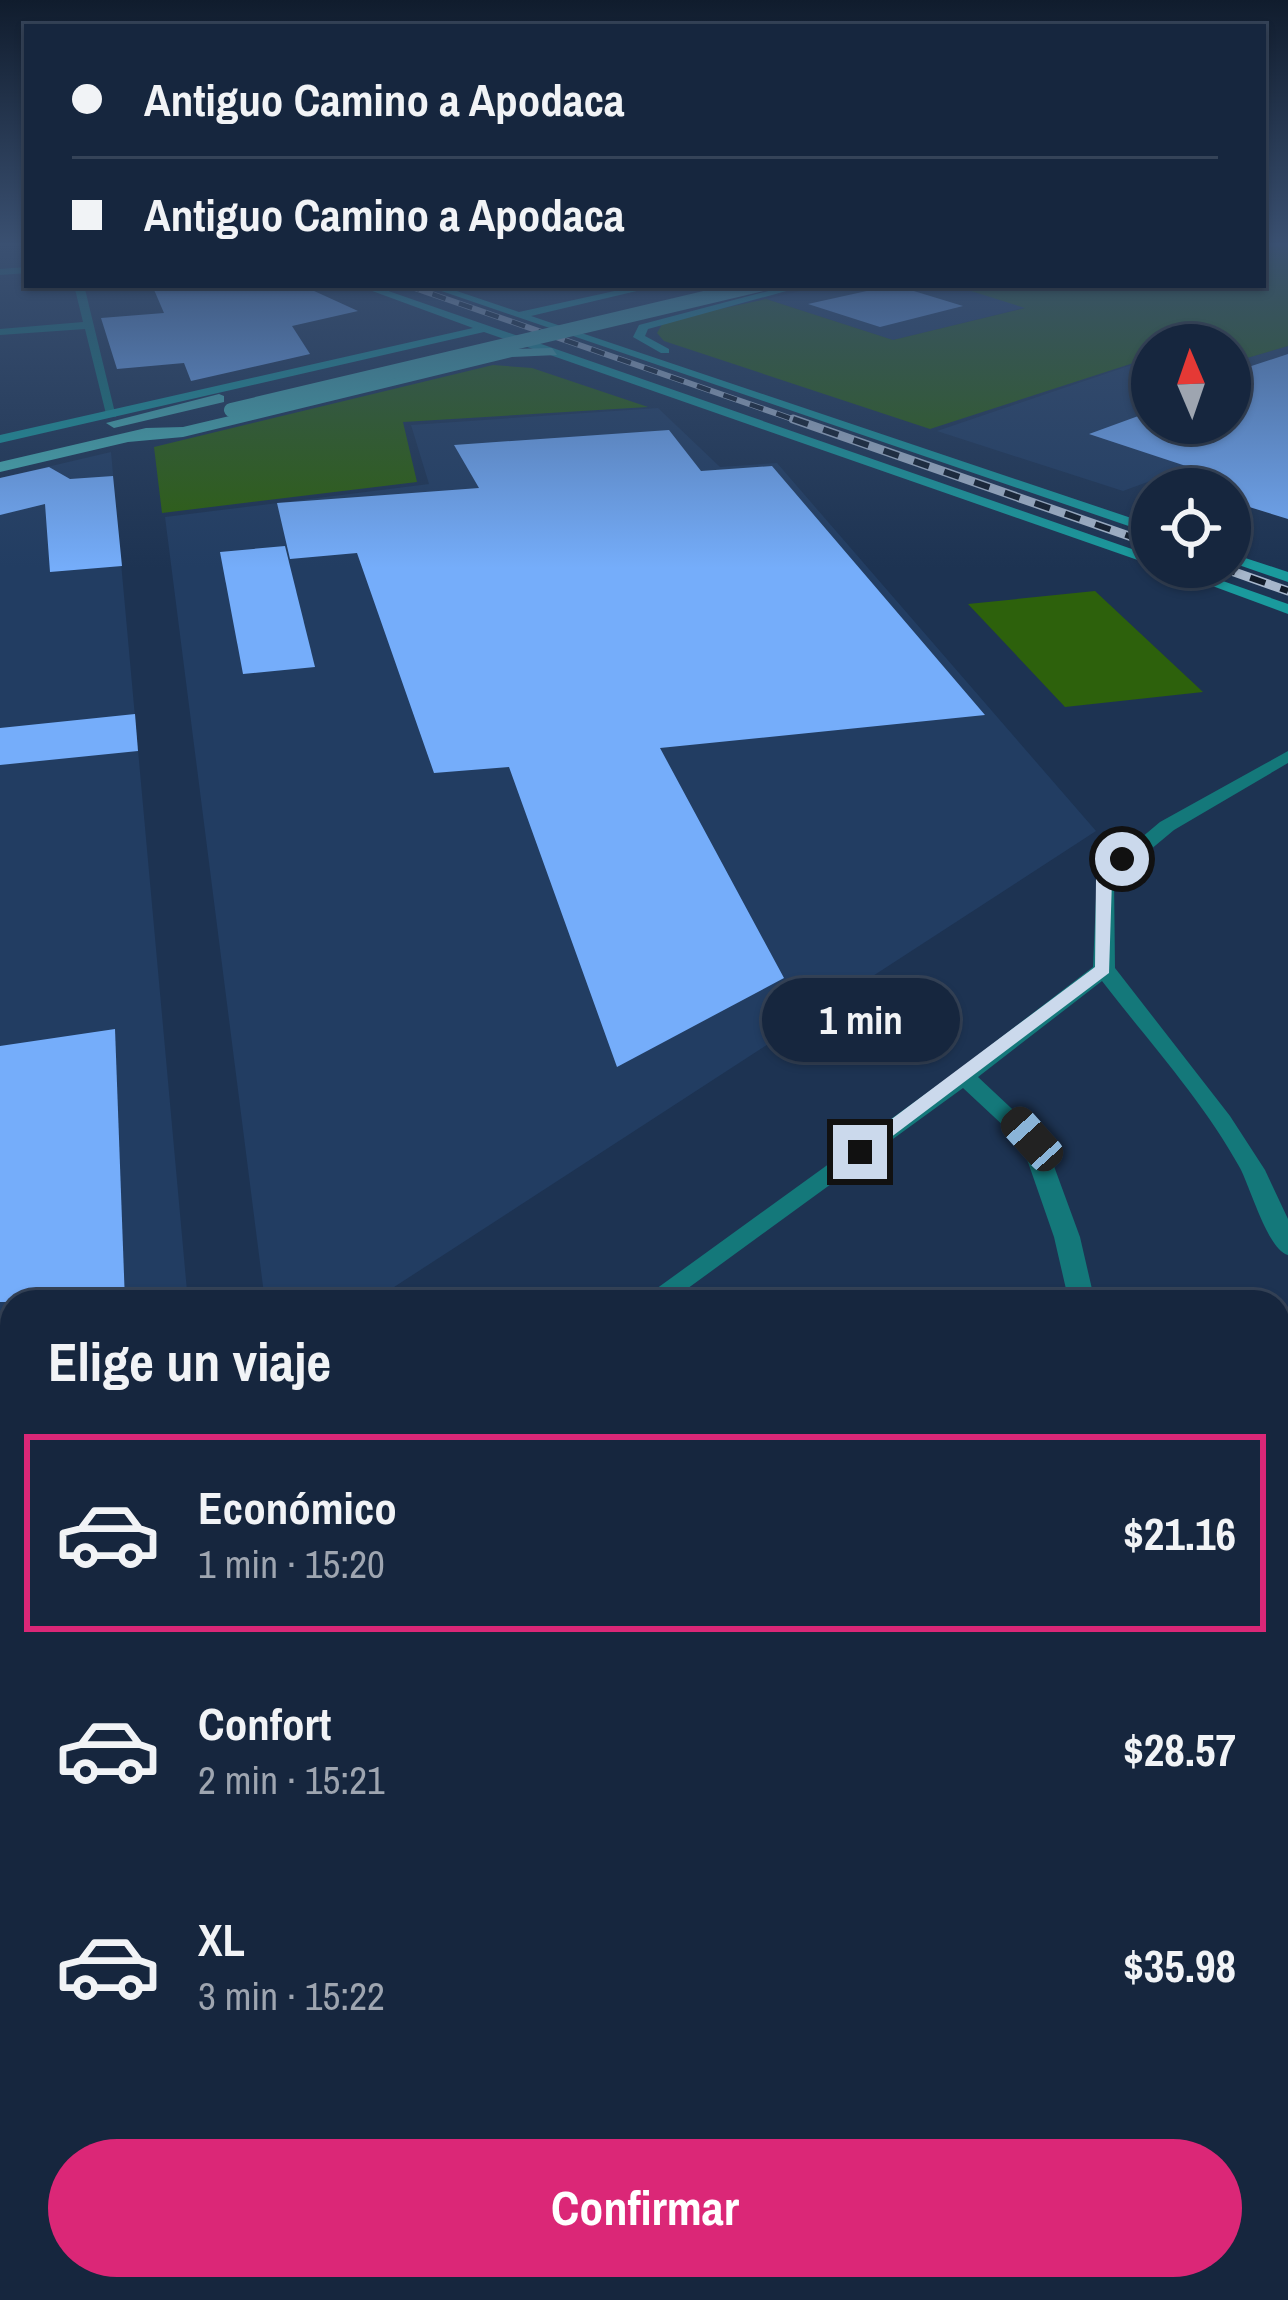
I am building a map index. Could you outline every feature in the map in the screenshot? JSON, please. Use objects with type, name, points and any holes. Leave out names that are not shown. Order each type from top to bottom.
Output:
[{"type":"main road","points":[[5,445],[112,414],[373,353]]},
{"type":"main road","points":[[0,467],[131,437],[225,404],[434,353]]},
{"type":"main road","points":[[5,445],[225,404],[452,353]]},
{"type":"main road","points":[[131,437],[183,432],[497,356],[534,353]]},
{"type":"main road","points":[[556,353],[1131,554]]},
{"type":"main road","points":[[631,353],[1131,515]]},
{"type":"main road","points":[[672,353],[1094,495],[1131,514]]},
{"type":"main road","points":[[848,426],[992,462]]},
{"type":"main road","points":[[1251,548],[1288,560]]},
{"type":"main road","points":[[1251,564],[1288,577]]},
{"type":"main road","points":[[1228,588],[1288,609]]},
{"type":"street","points":[[98,353],[112,414]]},
{"type":"street","points":[[1288,756],[1193,811],[1122,859],[1104,879],[1103,969],[1222,1121],[1252,1170],[1288,1246]]},
{"type":"street","points":[[667,1290],[964,1077],[1103,969]]},
{"type":"street","points":[[964,1077],[1032,1139],[1067,1237],[1079,1290]]},
{"type":"shaded area","points":[[1288,353],[1288,430],[1251,444],[1251,357]]},
{"type":"shaded area","points":[[1131,365],[1131,444],[1250,444],[1185,468],[1131,468],[1131,488],[1123,491],[937,431]]},
{"type":"shaded area","points":[[658,408],[720,467],[777,463],[1096,831],[389,1290],[263,1290],[165,517],[429,484],[411,425]]},
{"type":"shaded area","points":[[111,452],[187,1290],[0,1290],[0,478]]},
{"type":"green space","points":[[701,353],[1131,353],[1131,364],[930,429]]},
{"type":"green space","points":[[493,365],[532,368],[648,407],[403,422],[417,482],[162,513],[154,447]]},
{"type":"green space","points":[[1095,591],[1203,692],[1065,707],[968,604]]},
{"type":"building","points":[[112,353],[310,354],[191,381],[184,363],[117,369]]},
{"type":"building","points":[[1288,354],[1288,519],[1251,508],[1251,468],[1192,468],[1089,434],[1131,419],[1131,444],[1251,444],[1251,366]]},
{"type":"building","points":[[669,430],[701,471],[772,466],[985,715],[660,748],[784,978],[617,1067],[509,767],[434,773],[357,553],[290,559],[277,503],[479,488],[454,445]]},
{"type":"building","points":[[49,467],[70,479],[113,476],[122,566],[50,572],[45,504],[0,515],[0,478]]},
{"type":"building","points":[[285,546],[315,667],[243,674],[220,552]]},
{"type":"building","points":[[135,714],[138,751],[0,765],[0,728]]},
{"type":"building","points":[[115,1029],[125,1290],[0,1290],[0,1046]]},
{"type":"railway","points":[[603,353],[801,422]]},
{"type":"railway","points":[[793,419],[1131,537]]},
{"type":"railway","points":[[1251,578],[1288,591]]},
{"type":"route","points":[[860,1152],[1103,969],[1104,879],[1122,859]]}]
